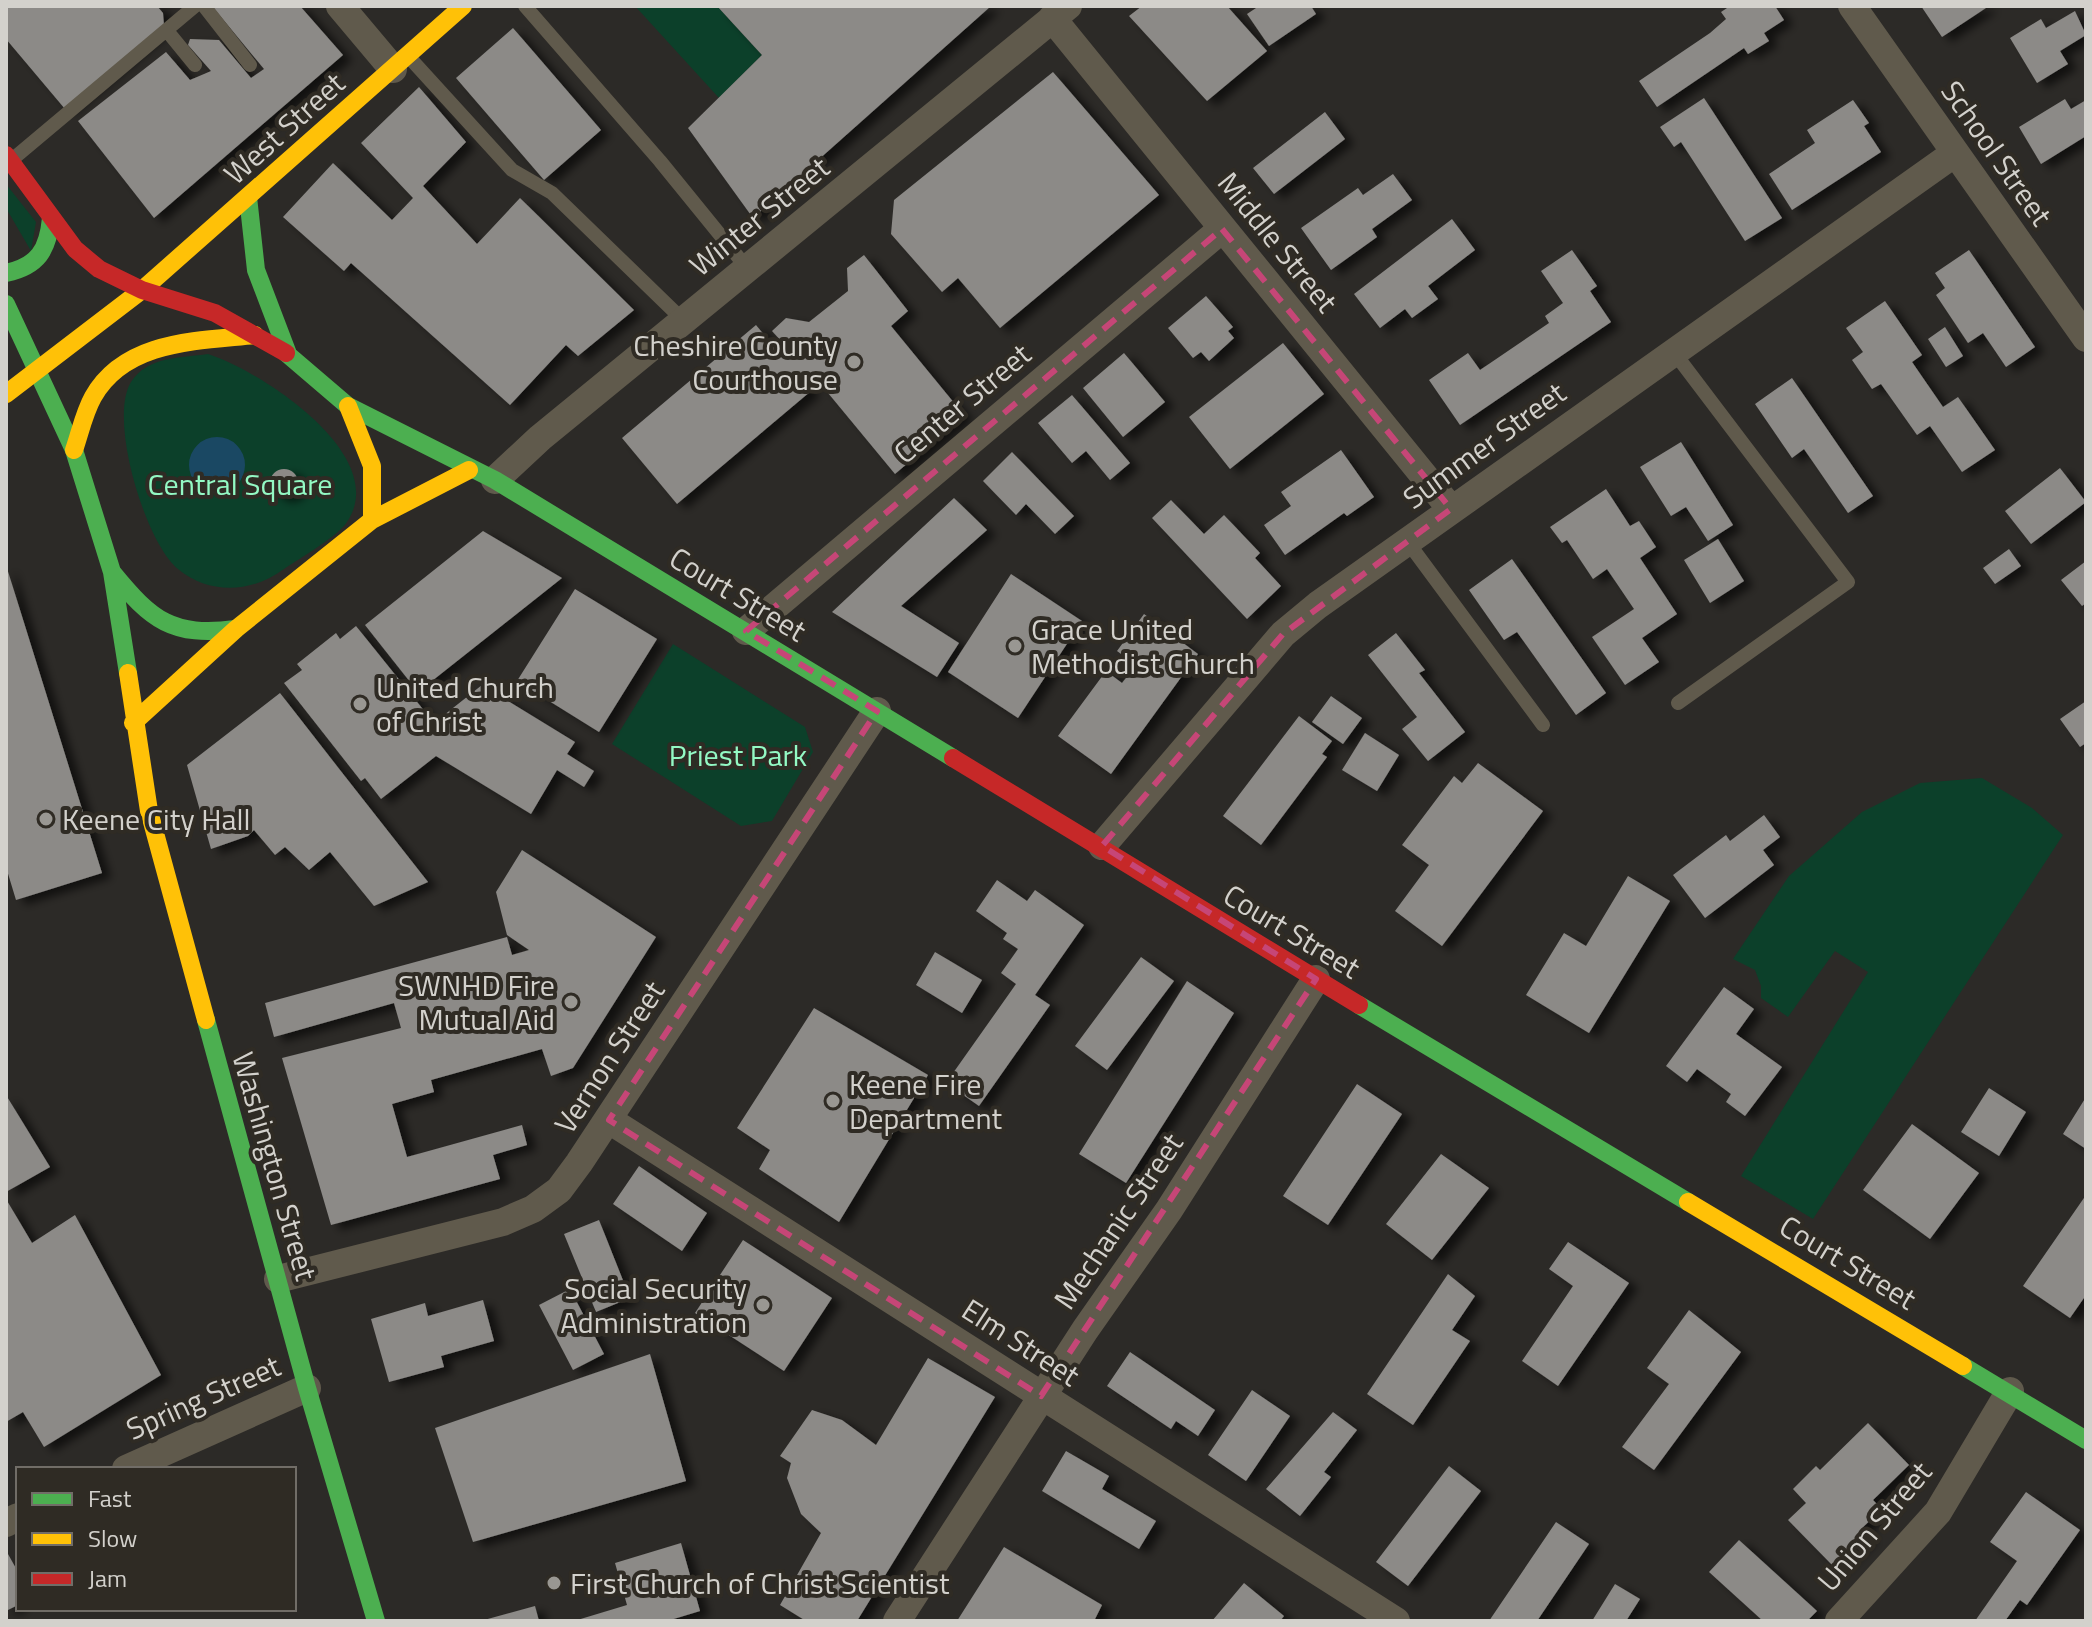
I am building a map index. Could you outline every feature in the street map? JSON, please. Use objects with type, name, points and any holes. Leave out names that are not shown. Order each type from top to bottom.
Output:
[{"type":"main road","name":"West Street","points":[[142,290],[463,6]]},
{"type":"main road","points":[[8,158],[75,249],[99,269],[142,290],[215,313],[288,354],[348,406],[482,475]]},
{"type":"main road","points":[[248,197],[256,270],[288,354]]},
{"type":"main road","points":[[6,273],[22,270],[40,259],[50,245],[51,218]]},
{"type":"main road","points":[[6,394],[142,290]]},
{"type":"main road","points":[[6,304],[74,450],[112,572],[133,723]]},
{"type":"main road","points":[[74,450],[94,396],[113,371],[142,353],[168,344],[255,335]]},
{"type":"main road","points":[[348,406],[372,466],[372,520]]},
{"type":"main road","points":[[133,723],[236,629],[311,572],[372,520],[482,475]]},
{"type":"main road","name":"Court Street","points":[[482,475],[1102,846],[1316,979],[2010,1391],[2086,1440]]},
{"type":"main road","points":[[112,572],[136,602],[163,622],[198,633],[236,629]]},
{"type":"main road","name":"Washington Street","points":[[133,723],[153,826],[307,1388],[376,1621]]},
{"type":"street","points":[[340,6],[400,62]]},
{"type":"street","name":"School Street","points":[[1852,6],[2086,338]]},
{"type":"street","name":"Winter Street","points":[[482,475],[540,438],[747,268],[823,210],[1060,12]]},
{"type":"street","name":"Middle Street","points":[[1060,12],[1222,229],[1451,509]]},
{"type":"street","name":"Summer Street","points":[[1102,846],[1283,634],[1451,509],[1955,153]]},
{"type":"street","name":"Center Street","points":[[746,631],[1222,229]]},
{"type":"street","name":"Vernon Street","points":[[278,1279],[503,1222],[533,1209],[559,1190],[609,1120],[877,711]]},
{"type":"street","name":"Mechanic Street","points":[[897,1621],[1041,1396],[1169,1210],[1316,979]]},
{"type":"street","name":"Elm Street","points":[[609,1120],[1396,1621]]},
{"type":"street","name":"Spring Street","points":[[130,1467],[307,1388]]},
{"type":"street","name":"Union Street","points":[[1839,1621],[1938,1512],[2010,1391]]},
{"type":"lane","points":[[8,158],[168,32],[195,6]]},
{"type":"lane","points":[[204,6],[250,65]]},
{"type":"lane","points":[[525,6],[660,161],[747,268]]},
{"type":"lane","points":[[168,32],[195,65]]},
{"type":"lane","points":[[400,62],[512,170],[552,193],[683,320]]},
{"type":"lane","points":[[1673,351],[1848,582],[1678,703]]},
{"type":"lane","points":[[1407,541],[1543,725]]},
{"type":"highlighted area","points":[[1222,229],[1451,509],[1283,634],[1102,846],[1316,979],[1041,1396],[609,1120],[877,711],[746,631]]},
{"type":"green space","points":[[635,6],[717,6],[762,55],[719,98]]},
{"type":"green space","points":[[6,184],[36,222],[31,251],[6,208]]},
{"type":"green space","name":"Central Square","points":[[208,354],[258,378],[314,419],[336,444],[351,470],[356,496],[347,522],[318,547],[272,577],[231,588],[217,587],[190,577],[166,555],[143,508],[127,450],[124,423],[125,400],[131,382],[138,373],[166,360]]},
{"type":"green space","name":"Priest Park","points":[[673,644],[805,727],[813,752],[772,821],[741,826],[612,744]]},
{"type":"green space","points":[[1982,778],[2032,808],[2063,835],[1813,1219],[1741,1176],[1868,972],[1835,951],[1788,1017],[1761,998],[1761,986],[1755,970],[1733,959],[1789,876],[1862,812],[1920,783]]},
{"type":"water","points":[[217,437],[237,445],[245,465],[237,485],[217,493],[197,485],[189,465],[197,445]]},
{"type":"building","points":[[6,6],[157,6],[163,13],[164,26],[65,109],[6,39]]},
{"type":"building","points":[[212,6],[300,6],[343,55],[154,218],[78,121],[166,52],[190,80],[211,71],[188,45],[190,39],[219,40],[251,78],[264,69]]},
{"type":"building","points":[[717,6],[991,6],[753,218],[688,128],[762,55]]},
{"type":"building","points":[[1142,6],[1227,6],[1267,51],[1207,101],[1129,16]]},
{"type":"building","points":[[1259,6],[1311,6],[1316,14],[1269,46],[1247,14]]},
{"type":"building","points":[[1730,6],[1775,6],[1784,20],[1764,33],[1769,41],[1748,54],[1744,48],[1657,107],[1639,81],[1710,33],[1726,19],[1721,12]]},
{"type":"building","points":[[1921,6],[1989,6],[1942,37]]},
{"type":"building","points":[[2075,11],[2086,35],[2060,51],[2068,64],[2037,83],[2010,38],[2041,19],[2046,28]]},
{"type":"building","points":[[513,28],[601,130],[544,180],[456,78]]},
{"type":"building","points":[[1053,72],[1159,195],[1000,328],[958,278],[942,292],[891,234],[894,200]]},
{"type":"building","points":[[419,87],[466,142],[423,186],[477,244],[520,198],[634,310],[578,356],[566,345],[510,405],[351,263],[344,271],[283,217],[333,163],[392,220],[413,198],[361,143]]},
{"type":"building","points":[[1704,98],[1782,218],[1745,241],[1681,142],[1674,147],[1660,127]]},
{"type":"building","points":[[2065,99],[2071,109],[2086,100],[2086,136],[2041,164],[2019,127]]},
{"type":"building","points":[[1853,100],[1869,123],[1864,126],[1881,152],[1792,210],[1769,174],[1815,143],[1807,130]]},
{"type":"building","points":[[1325,112],[1345,139],[1274,194],[1253,168]]},
{"type":"building","points":[[1393,174],[1412,200],[1372,229],[1377,237],[1331,270],[1301,228],[1358,188],[1363,195]]},
{"type":"building","points":[[1452,219],[1475,250],[1428,286],[1438,299],[1412,318],[1405,309],[1380,328],[1354,294]]},
{"type":"building","points":[[1572,250],[1597,286],[1590,291],[1611,322],[1460,425],[1429,380],[1468,353],[1480,370],[1549,323],[1545,316],[1563,303],[1541,271]]},
{"type":"building","points":[[1969,250],[2035,347],[2006,367],[1983,333],[1968,343],[1936,295],[1945,288],[1935,273]]},
{"type":"building","points":[[864,255],[908,311],[891,326],[964,415],[895,474],[814,376],[806,384],[811,391],[677,504],[622,438],[756,325],[775,348],[783,343],[772,331],[786,318],[809,322],[848,291],[847,268]]},
{"type":"building","points":[[1206,296],[1233,327],[1228,331],[1234,338],[1209,361],[1201,352],[1193,358],[1168,328]]},
{"type":"building","points":[[1885,301],[1922,355],[1912,362],[1943,407],[1958,397],[1995,450],[1962,472],[1930,426],[1917,435],[1881,384],[1872,389],[1852,360],[1863,352],[1846,328]]},
{"type":"building","points":[[1945,327],[1963,356],[1946,367],[1928,339]]},
{"type":"building","points":[[1283,343],[1324,394],[1230,469],[1189,417]]},
{"type":"building","points":[[1124,353],[1165,402],[1123,437],[1083,388]]},
{"type":"building","points":[[1792,378],[1873,496],[1848,513],[1804,449],[1792,458],[1755,404]]},
{"type":"building","points":[[1072,395],[1130,463],[1110,480],[1086,451],[1072,463],[1038,423]]},
{"type":"building","points":[[1681,442],[1733,525],[1708,541],[1686,507],[1671,516],[1640,467]]},
{"type":"building","points":[[1341,450],[1374,497],[1347,516],[1344,513],[1285,555],[1264,525],[1291,506],[1281,492]]},
{"type":"building","points":[[1012,452],[1074,516],[1055,534],[1026,504],[1016,515],[983,481]]},
{"type":"building","points":[[2060,468],[2086,502],[2031,544],[2005,511]]},
{"type":"building","points":[[284,469],[294,473],[298,483],[294,493],[284,497],[274,493],[270,483],[274,473]]},
{"type":"building","points":[[1606,489],[1630,526],[1639,521],[1656,547],[1640,558],[1677,614],[1642,638],[1659,662],[1625,685],[1592,637],[1634,609],[1607,569],[1593,579],[1567,540],[1562,543],[1550,527]]},
{"type":"building","points":[[954,498],[987,530],[901,606],[959,643],[937,677],[832,612]]},
{"type":"building","points":[[1171,500],[1204,534],[1224,515],[1260,553],[1255,558],[1281,586],[1247,619],[1152,518]]},
{"type":"building","points":[[483,531],[562,578],[418,692],[365,625]]},
{"type":"building","points":[[1718,539],[1744,581],[1710,603],[1684,560]]},
{"type":"building","points":[[2009,549],[2021,566],[1995,584],[1983,568]]},
{"type":"building","points":[[1512,559],[1606,693],[1576,715],[1517,632],[1504,640],[1469,590]]},
{"type":"building","points":[[2086,561],[2086,603],[2082,606],[2061,580]]},
{"type":"building","name":"Keene City Hall","points":[[6,565],[102,873],[16,900],[6,867]]},
{"type":"building","name":"Grace United Methodist Church","points":[[1011,574],[1082,621],[1018,718],[948,672]]},
{"type":"building","points":[[575,589],[657,639],[599,732],[517,681]]},
{"type":"building","points":[[1144,614],[1198,654],[1111,774],[1058,736],[1106,671],[1122,683],[1136,665],[1117,651]]},
{"type":"building","name":"United Church of Christ","points":[[356,626],[434,723],[482,685],[575,742],[567,754],[594,771],[584,787],[557,770],[531,814],[436,756],[381,799],[365,778],[361,781],[284,683],[302,670],[297,664],[336,633],[340,639]]},
{"type":"building","points":[[1396,633],[1425,670],[1419,673],[1465,732],[1428,761],[1402,729],[1417,717],[1368,655]]},
{"type":"building","points":[[280,693],[428,882],[374,906],[330,852],[309,870],[285,847],[275,855],[254,830],[248,836],[211,849],[187,765]]},
{"type":"building","points":[[1331,696],[1362,718],[1343,744],[1312,722]]},
{"type":"building","points":[[2086,701],[2086,743],[2080,747],[2060,719]]},
{"type":"building","points":[[1299,716],[1332,741],[1322,754],[1327,757],[1261,845],[1223,816]]},
{"type":"building","points":[[1365,733],[1399,755],[1377,791],[1342,770]]},
{"type":"building","points":[[1478,763],[1543,811],[1442,946],[1395,911],[1429,865],[1402,845],[1454,776],[1462,783]]},
{"type":"building","points":[[1764,815],[1780,837],[1763,850],[1774,865],[1705,918],[1673,875],[1726,835],[1730,841]]},
{"type":"building","points":[[522,850],[656,937],[573,1068],[551,1076],[542,1049],[431,1080],[434,1092],[392,1104],[407,1157],[522,1125],[527,1145],[493,1155],[500,1179],[331,1225],[282,1058],[401,1028],[394,1003],[274,1037],[265,1003],[507,937],[512,955],[529,950],[507,935],[496,892]]},
{"type":"building","points":[[1628,876],[1670,901],[1589,1033],[1526,995],[1564,933],[1586,946]]},
{"type":"building","points":[[997,880],[1027,901],[1035,890],[1084,925],[1035,995],[1050,1005],[979,1106],[946,1083],[1016,984],[1001,973],[1018,949],[1003,939],[1007,933],[976,911]]},
{"type":"building","points":[[935,952],[982,980],[962,1013],[916,985]]},
{"type":"building","points":[[1141,957],[1174,981],[1107,1070],[1075,1046]]},
{"type":"building","points":[[1187,981],[1234,1013],[1126,1183],[1079,1154]]},
{"type":"building","points":[[1724,987],[1754,1009],[1736,1034],[1782,1067],[1745,1116],[1726,1102],[1731,1094],[1697,1069],[1687,1082],[1666,1066]]},
{"type":"building","name":"Keene Fire Department","points":[[814,1008],[928,1075],[839,1222],[759,1169],[770,1150],[737,1128]]},
{"type":"building","points":[[1357,1084],[1402,1114],[1328,1225],[1283,1196]]},
{"type":"building","points":[[1989,1088],[2026,1112],[1999,1156],[1961,1132]]},
{"type":"building","points":[[6,1095],[50,1167],[6,1192]]},
{"type":"building","points":[[2086,1097],[2086,1149],[2063,1134]]},
{"type":"building","points":[[1912,1124],[1979,1173],[1930,1239],[1863,1190]]},
{"type":"building","points":[[1441,1154],[1489,1188],[1432,1260],[1386,1224]]},
{"type":"building","points":[[639,1166],[707,1213],[682,1251],[613,1204]]},
{"type":"building","points":[[2086,1195],[2086,1295],[2070,1318],[2023,1286]]},
{"type":"building","points":[[6,1199],[32,1243],[75,1215],[161,1375],[44,1447],[23,1412],[6,1422]]},
{"type":"building","points":[[599,1220],[630,1298],[596,1312],[564,1234]]},
{"type":"building","name":"Social Security Administration","points":[[743,1240],[832,1298],[784,1371],[695,1313]]},
{"type":"building","points":[[1568,1242],[1629,1283],[1558,1386],[1522,1361],[1573,1286],[1549,1269]]},
{"type":"building","points":[[1448,1274],[1475,1296],[1452,1330],[1470,1341],[1413,1425],[1367,1394]]},
{"type":"building","points":[[570,1289],[604,1354],[573,1370],[539,1305]]},
{"type":"building","points":[[483,1300],[494,1341],[441,1356],[444,1367],[389,1382],[371,1319],[425,1303],[428,1316]]},
{"type":"building","points":[[1689,1310],[1741,1352],[1654,1470],[1622,1447],[1669,1384],[1647,1368]]},
{"type":"building","points":[[1130,1352],[1215,1410],[1198,1436],[1176,1421],[1171,1429],[1107,1386]]},
{"type":"building","points":[[650,1354],[686,1481],[473,1542],[435,1428]]},
{"type":"building","points":[[928,1358],[995,1397],[857,1621],[806,1621],[780,1605],[821,1533],[801,1514],[787,1478],[791,1463],[780,1456],[812,1410],[842,1420],[876,1445]]},
{"type":"building","points":[[1252,1390],[1290,1416],[1246,1481],[1208,1455]]},
{"type":"building","points":[[1333,1412],[1357,1430],[1324,1472],[1331,1477],[1300,1516],[1266,1489]]},
{"type":"building","points":[[1868,1423],[1909,1465],[1873,1500],[1882,1509],[1861,1529],[1868,1537],[1835,1568],[1788,1520],[1806,1503],[1793,1489],[1816,1466],[1820,1470]]},
{"type":"building","points":[[1066,1451],[1109,1476],[1102,1489],[1156,1521],[1139,1549],[1042,1491]]},
{"type":"building","points":[[1449,1466],[1481,1491],[1408,1586],[1376,1562]]},
{"type":"building","points":[[2026,1492],[2080,1530],[2027,1605],[2020,1600],[2005,1621],[1975,1621],[2017,1561],[1990,1542]]},
{"type":"building","points":[[1556,1522],[1589,1544],[1537,1621],[1489,1621]]},
{"type":"building","points":[[1739,1540],[1817,1611],[1807,1621],[1763,1621],[1709,1572]]},
{"type":"building","points":[[681,1543],[700,1611],[667,1621],[574,1621],[627,1605],[615,1563]]},
{"type":"building","points":[[1004,1547],[1102,1605],[1094,1621],[957,1621]]},
{"type":"building","points":[[8,1554],[16,1568],[16,1606],[6,1611]]},
{"type":"building","points":[[1244,1583],[1284,1616],[1280,1621],[1212,1621]]},
{"type":"building","points":[[1615,1584],[1640,1599],[1626,1621],[1592,1621]]},
{"type":"building","points":[[535,1606],[539,1621],[484,1621],[484,1620]]},
{"type":"traffic: fast","points":[[248,197],[256,270],[288,354]]},
{"type":"traffic: fast","points":[[6,273],[26,266],[39,255],[47,239],[51,218]]},
{"type":"traffic: fast","points":[[6,304],[74,450],[112,572],[128,673]]},
{"type":"traffic: fast","points":[[286,353],[348,406],[495,480],[953,758]]},
{"type":"traffic: fast","points":[[112,572],[139,603],[165,622],[195,630],[236,629]]},
{"type":"traffic: fast","points":[[1359,1005],[1688,1202]]},
{"type":"traffic: fast","points":[[206,1020],[307,1388],[376,1621]]},
{"type":"traffic: fast","points":[[1963,1366],[2086,1440]]},
{"type":"traffic: slow","points":[[6,394],[142,290],[463,6]]},
{"type":"traffic: slow","points":[[74,450],[93,397],[107,378],[124,364],[143,354],[187,342],[255,335]]},
{"type":"traffic: slow","points":[[348,406],[372,466],[372,520]]},
{"type":"traffic: slow","points":[[133,723],[236,629],[372,520],[469,470]]},
{"type":"traffic: slow","points":[[128,673],[149,811],[206,1020]]},
{"type":"traffic: slow","points":[[1688,1202],[1963,1366]]},
{"type":"traffic: jam","points":[[6,155],[75,249],[99,269],[142,290],[215,313],[286,353]]},
{"type":"traffic: jam","points":[[953,758],[1359,1005]]},
{"type":"place","name":"Cheshire County Courthouse","points":[[854,362]]},
{"type":"place","name":"Grace United Methodist Church","points":[[1015,646]]},
{"type":"place","name":"United Church of Christ","points":[[360,704]]},
{"type":"place","name":"Keene City Hall","points":[[46,819]]},
{"type":"place","name":"SWNHD Fire Mutual Aid","points":[[571,1002]]},
{"type":"place","name":"Keene Fire Department","points":[[833,1101]]},
{"type":"place","name":"Social Security Administration","points":[[763,1305]]},
{"type":"place","name":"First Church of Christ Scientist","points":[[554,1583]]}]
